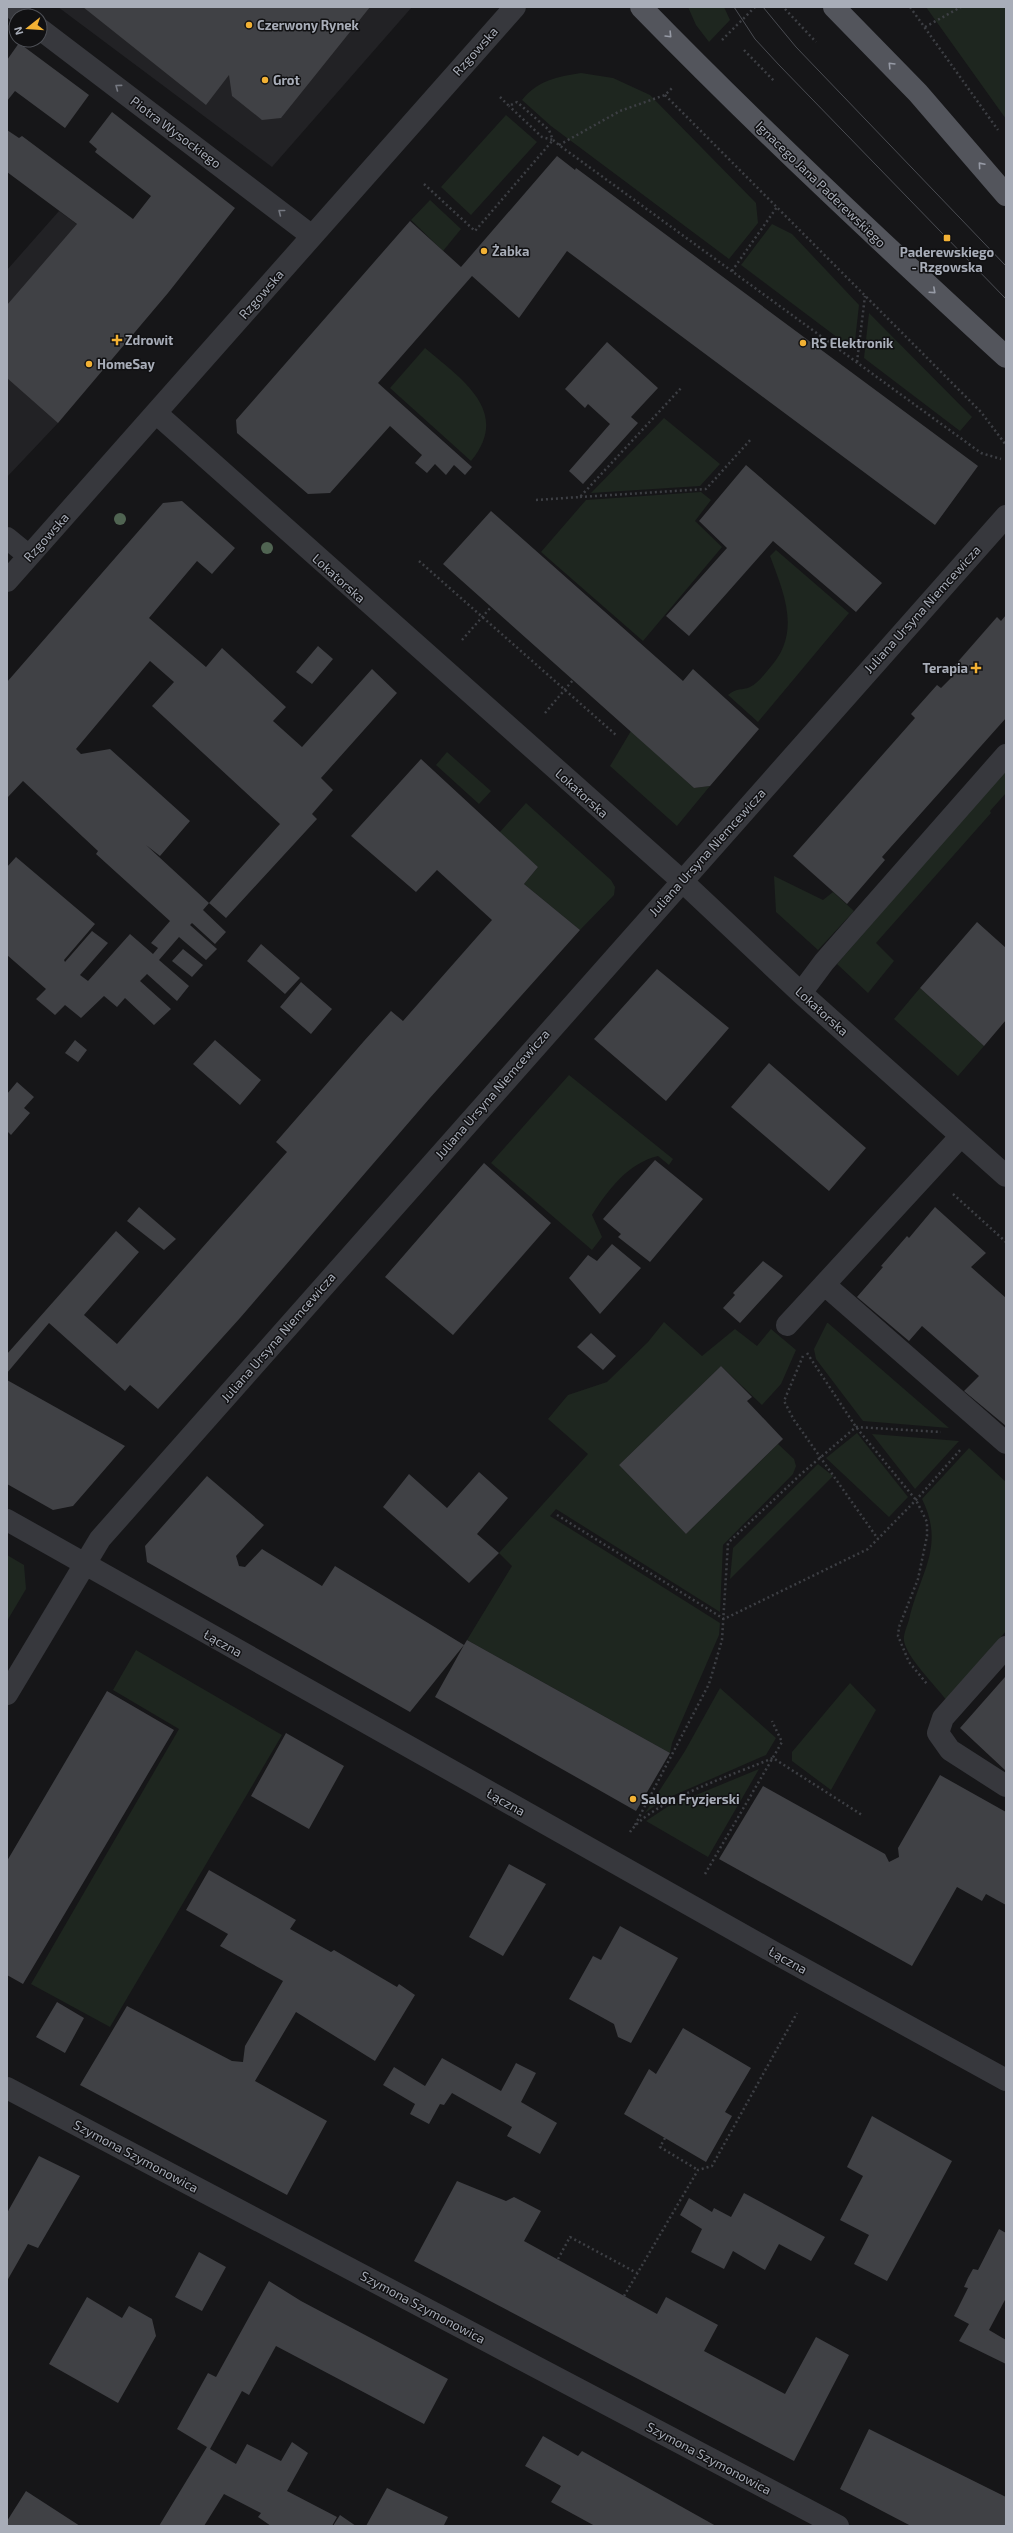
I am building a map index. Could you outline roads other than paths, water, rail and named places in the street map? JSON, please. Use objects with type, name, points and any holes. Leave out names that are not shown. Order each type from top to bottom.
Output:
[{"type":"main road","name":"Ignacego Jana Paderewskiego","points":[[642,7],[692,59],[910,270],[1006,356]]},
{"type":"main road","points":[[834,7],[918,93],[1006,195]]},
{"type":"street","name":"Rzgowska","points":[[7,581],[515,7]]},
{"type":"street","name":"Piotra Wysockiego","points":[[48,35],[312,236]]},
{"type":"street","name":"Lokatorska","points":[[156,413],[682,881],[800,993],[1006,1176]]},
{"type":"street","name":"Juliana Ursyna Niemcewicza","points":[[7,1694],[100,1539],[1006,516]]},
{"type":"street","points":[[7,538],[29,556]]},
{"type":"street","points":[[800,993],[824,962],[1006,755]]},
{"type":"street","points":[[787,1325],[826,1285],[961,1136]]},
{"type":"street","points":[[826,1285],[1006,1444]]},
{"type":"street","name":"Łączna","points":[[7,1520],[768,1949],[1006,2080]]},
{"type":"street","points":[[1006,1647],[943,1718],[938,1733],[950,1750],[1006,1786]]},
{"type":"street","name":"Szymona Szymonowica","points":[[7,2088],[838,2526]]},
{"type":"tram line","points":[[734,7],[755,39],[779,65],[1006,299]]},
{"type":"tram line","points":[[763,7],[796,47],[1006,266]]},
{"type":"place","name":"Czerwony Rynek","points":[[249,25]]},
{"type":"place","name":"Grot","points":[[265,80]]},
{"type":"place","name":"Paderewskiego - Rzgowska","points":[[947,238]]},
{"type":"place","name":"Żabka","points":[[484,251]]},
{"type":"place","name":"Zdrowit","points":[[117,340]]},
{"type":"place","name":"RS Elektronik","points":[[803,343]]},
{"type":"place","name":"HomeSay","points":[[89,364]]},
{"type":"place","name":"Terapia","points":[[976,668]]},
{"type":"place","name":"Salon Fryzjerski","points":[[633,1799]]}]
